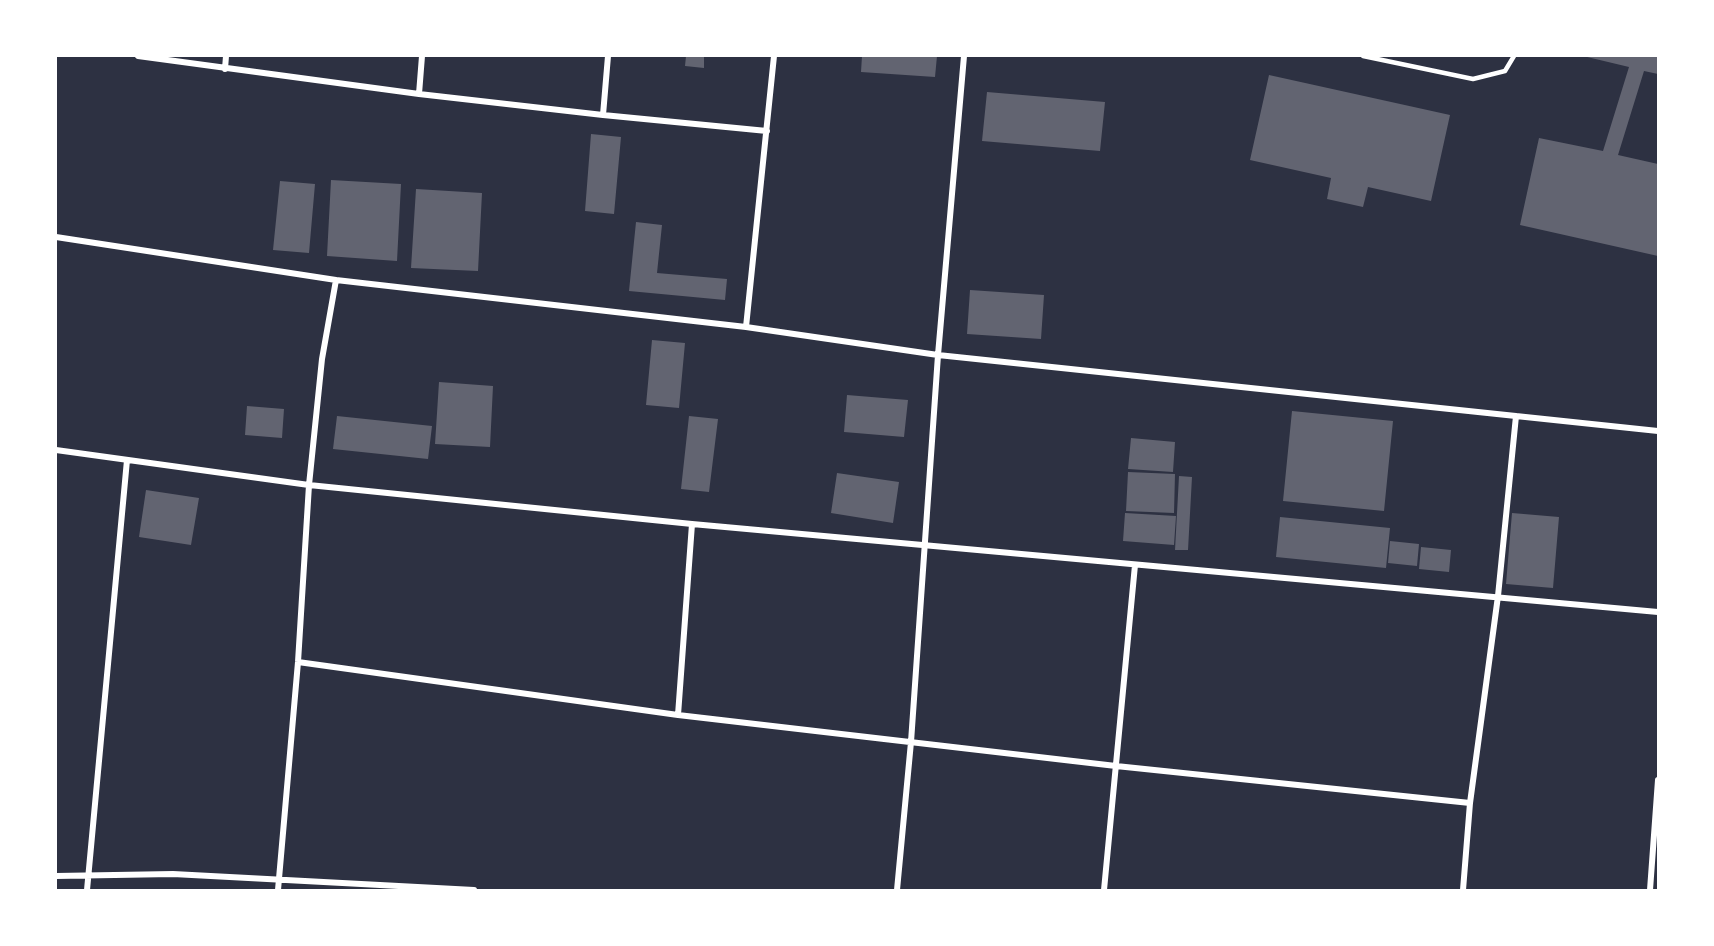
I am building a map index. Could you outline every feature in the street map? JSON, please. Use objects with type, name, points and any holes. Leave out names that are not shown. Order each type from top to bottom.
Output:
[{"type":"street","points":[[138,56],[419,94],[603,115],[767,130]]},
{"type":"street","points":[[225,69],[226,56]]},
{"type":"street","points":[[419,94],[422,56]]},
{"type":"street","points":[[603,115],[608,56]]},
{"type":"street","points":[[746,327],[774,56]]},
{"type":"street","points":[[897,891],[912,742],[938,355],[964,56]]},
{"type":"street","points":[[56,237],[336,280],[746,327],[938,355],[1659,430]]},
{"type":"street","points":[[279,891],[298,662],[309,484],[322,359],[336,280]]},
{"type":"street","points":[[1463,891],[1470,803],[1498,596],[1516,416]]},
{"type":"street","points":[[56,450],[309,484],[692,524],[1659,612]]},
{"type":"street","points":[[87,891],[127,460]]},
{"type":"street","points":[[678,715],[692,524]]},
{"type":"street","points":[[1104,891],[1135,565]]},
{"type":"street","points":[[298,662],[678,715],[1116,766],[1470,803]]},
{"type":"street","points":[[1650,891],[1659,780]]},
{"type":"street","points":[[56,876],[173,874],[474,891]]},
{"type":"lane","points":[[1363,56],[1473,79],[1504,71],[1514,56]]},
{"type":"building","points":[[686,56],[704,56],[704,68],[685,66]]},
{"type":"building","points":[[862,56],[937,56],[935,77],[861,72]]},
{"type":"building","points":[[1583,56],[1658,56],[1658,74],[1644,71],[1618,155],[1658,164],[1658,256],[1520,225],[1539,138],[1603,151],[1629,67]]},
{"type":"building","points":[[1269,75],[1450,115],[1431,201],[1368,187],[1363,207],[1327,199],[1331,178],[1250,160]]},
{"type":"building","points":[[987,92],[1105,102],[1100,151],[982,141]]},
{"type":"building","points":[[591,134],[621,137],[614,214],[585,211]]},
{"type":"building","points":[[331,180],[401,184],[397,261],[327,256]]},
{"type":"building","points":[[280,181],[315,184],[309,253],[273,250]]},
{"type":"building","points":[[416,189],[482,193],[478,271],[411,268]]},
{"type":"building","points":[[636,222],[662,225],[657,273],[727,279],[725,300],[629,291]]},
{"type":"building","points":[[970,290],[1044,295],[1041,339],[967,334]]},
{"type":"building","points":[[652,340],[685,343],[679,408],[646,405]]},
{"type":"building","points":[[439,382],[493,386],[490,447],[435,444]]},
{"type":"building","points":[[847,395],[908,400],[904,437],[844,432]]},
{"type":"building","points":[[247,406],[284,409],[282,438],[245,435]]},
{"type":"building","points":[[1292,411],[1393,421],[1384,511],[1283,501]]},
{"type":"building","points":[[337,416],[432,426],[428,459],[333,449]]},
{"type":"building","points":[[689,416],[718,419],[709,492],[681,489]]},
{"type":"building","points":[[1131,438],[1175,442],[1173,472],[1128,469]]},
{"type":"building","points":[[1128,472],[1175,474],[1174,513],[1126,511]]},
{"type":"building","points":[[837,473],[899,482],[893,523],[831,513]]},
{"type":"building","points":[[1179,476],[1192,477],[1188,550],[1175,550]]},
{"type":"building","points":[[146,490],[199,498],[191,545],[139,537]]},
{"type":"building","points":[[1125,513],[1176,516],[1174,545],[1123,541]]},
{"type":"building","points":[[1512,513],[1559,517],[1553,588],[1506,584]]},
{"type":"building","points":[[1280,517],[1390,528],[1386,568],[1276,557]]},
{"type":"building","points":[[1390,541],[1419,544],[1417,566],[1388,563]]},
{"type":"building","points":[[1421,547],[1451,550],[1449,572],[1419,569]]}]
